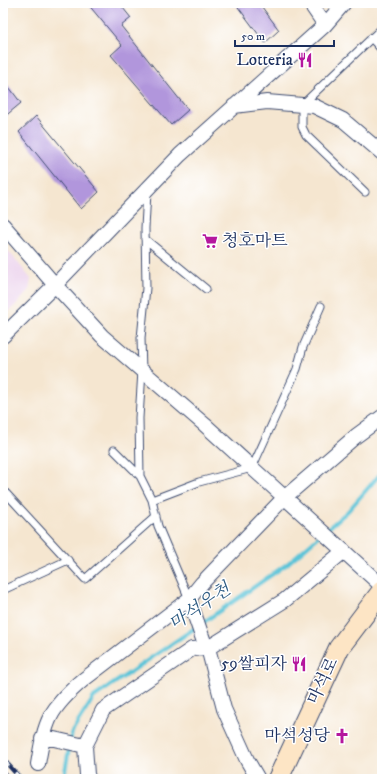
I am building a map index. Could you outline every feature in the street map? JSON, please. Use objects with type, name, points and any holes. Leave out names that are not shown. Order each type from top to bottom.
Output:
[{"type":"main road","name":"마석로","points":[[278,779],[339,648],[382,591]]},
{"type":"street","points":[[310,3],[325,25]]},
{"type":"street","points":[[3,336],[180,155],[325,25],[344,3]]},
{"type":"street","points":[[234,106],[267,102],[314,106],[343,120],[382,153]]},
{"type":"street","points":[[3,225],[54,285],[102,336],[252,468],[382,586]]},
{"type":"street","points":[[38,764],[48,739],[45,726],[55,708],[66,694],[83,680],[191,605],[202,583],[284,498],[356,436],[382,416]]},
{"type":"street","points":[[89,779],[82,745],[103,710],[192,649],[206,645],[285,600],[344,551]]},
{"type":"street","points":[[191,605],[206,645],[224,709],[247,760],[258,779]]},
{"type":"street","points":[[48,739],[82,745]]},
{"type":"lane","points":[[365,192],[306,135],[302,127],[302,105],[382,28]]},
{"type":"lane","points":[[371,38],[382,50]]},
{"type":"lane","points":[[140,476],[138,418],[142,371],[141,338],[146,288],[145,239],[148,188]]},
{"type":"lane","points":[[145,239],[206,288]]},
{"type":"lane","points":[[152,500],[199,482],[252,468],[297,369],[303,347],[321,306]]},
{"type":"lane","points":[[114,450],[140,476],[152,500],[158,526],[191,605]]},
{"type":"lane","points":[[3,490],[85,579],[156,516]]},
{"type":"lane","points":[[3,590],[68,560]]},
{"type":"shaded area","points":[[3,244],[31,279],[29,291],[3,318]]},
{"type":"building","points":[[87,3],[119,3],[131,18],[121,26],[188,110],[171,125],[111,55],[122,45]]},
{"type":"building","points":[[235,3],[259,3],[279,30],[265,43]]},
{"type":"building","points":[[3,79],[21,103],[3,118]]},
{"type":"building","points":[[36,116],[99,192],[81,209],[19,132]]},
{"type":"waterway","name":"마석우천","points":[[201,624],[287,564],[348,511],[382,472]]},
{"type":"waterway","name":"마석우천","points":[[65,779],[64,777],[72,732],[94,697],[195,628]]},
{"type":"railway","points":[[3,759],[21,779]]},
{"type":"railway","points":[[3,772],[9,779]]},
{"type":"place","name":"Lotteria","points":[[305,60]]},
{"type":"place","name":"청호마트","points":[[210,241]]},
{"type":"place","name":"59쌀피자","points":[[299,664]]},
{"type":"place","name":"마석성당","points":[[342,736]]}]
